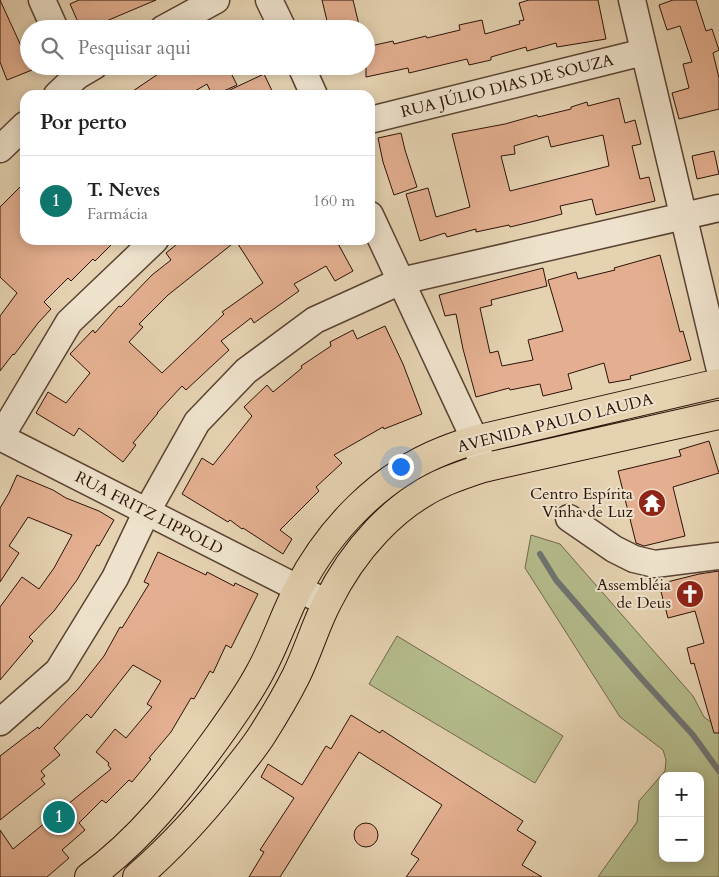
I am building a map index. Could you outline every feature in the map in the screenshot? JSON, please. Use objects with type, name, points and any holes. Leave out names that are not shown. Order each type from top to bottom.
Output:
[{"type":"main road","name":"AVENIDA PAULO LAUDA","points":[[89,877],[146,827],[205,754],[260,672],[298,589],[321,552],[362,502],[399,474],[416,464],[442,451],[475,440],[719,383]]},
{"type":"main road","name":"AVENIDA PAULO LAUDA","points":[[136,877],[162,854],[218,794],[261,737],[296,676],[327,603],[344,573],[382,524],[399,510],[447,481],[483,468],[719,415]]},
{"type":"street","points":[[42,0],[51,20]]},
{"type":"street","points":[[179,20],[216,0]]},
{"type":"street","points":[[270,0],[279,20]]},
{"type":"street","points":[[632,0],[719,366]]},
{"type":"street","name":"RUA JÚLIO DIAS DE SOUZA","points":[[375,119],[644,52]]},
{"type":"street","points":[[62,90],[75,75]]},
{"type":"street","points":[[304,75],[312,90]]},
{"type":"street","points":[[0,149],[20,130]]},
{"type":"street","points":[[0,722],[58,671],[115,578],[147,511],[197,422],[246,371],[316,320],[401,281],[719,208]]},
{"type":"street","points":[[375,226],[475,440],[483,468]]},
{"type":"street","points":[[0,437],[69,322],[150,245]]},
{"type":"street","name":"RUA FRITZ LIPPOLD","points":[[0,437],[327,603]]},
{"type":"street","points":[[569,518],[614,549],[634,559],[655,564],[719,556]]},
{"type":"green space","points":[[531,535],[560,544],[693,696],[704,717],[719,728],[719,877],[598,877],[637,822],[639,801],[659,778],[659,862],[704,862],[704,772],[664,772],[666,760],[663,750],[620,717],[525,568]]},
{"type":"green space","points":[[397,636],[563,736],[535,783],[369,684]]},
{"type":"building","points":[[0,0],[20,44],[20,75],[7,80],[0,62]]},
{"type":"building","points":[[79,0],[156,0],[109,20],[77,20],[70,4]]},
{"type":"building","points":[[322,0],[353,0],[358,20],[327,20]]},
{"type":"building","points":[[529,0],[598,0],[606,39],[557,47],[556,43],[527,51],[526,47],[491,57],[491,60],[469,65],[467,59],[409,73],[408,68],[366,77],[366,75],[375,75],[375,45],[393,41],[394,44],[426,36],[427,38],[460,30],[459,25],[482,20],[485,34],[520,24],[519,21],[524,20],[519,3]]},
{"type":"building","points":[[673,0],[696,0],[706,31],[712,29],[719,50],[713,53],[719,78],[719,109],[679,119],[672,93],[689,88],[683,64],[692,62],[680,26],[667,30],[659,5]]},
{"type":"building","points":[[157,75],[232,75],[237,85],[226,90],[210,90],[207,84],[197,90],[134,90]]},
{"type":"building","points":[[264,75],[272,90],[230,90]]},
{"type":"building","points":[[619,98],[625,123],[635,120],[641,144],[632,146],[640,179],[649,177],[655,201],[596,215],[592,199],[560,206],[562,214],[535,221],[476,232],[476,229],[447,237],[445,233],[420,241],[406,194],[428,188],[436,217],[470,207],[452,134],[505,124],[537,115],[538,117],[571,109],[571,107],[587,102],[588,106]],"holes":[[[603,135],[609,166],[510,191],[501,156],[515,154],[514,146],[548,136],[551,147]]]},
{"type":"building","points":[[401,133],[417,187],[394,195],[383,162],[378,138]]},
{"type":"building","points":[[714,151],[719,174],[697,179],[692,156]]},
{"type":"building","points":[[20,187],[20,245],[111,245],[95,261],[93,259],[71,281],[68,278],[44,302],[51,309],[0,371],[0,316],[17,293],[0,277],[0,207]]},
{"type":"building","points":[[176,245],[231,245],[168,295],[139,324],[143,327],[129,342],[162,373],[224,314],[222,312],[263,283],[239,245],[339,245],[353,271],[335,281],[326,266],[294,284],[299,291],[254,323],[251,318],[221,341],[229,350],[186,390],[182,386],[133,443],[136,445],[123,462],[79,428],[74,436],[36,413],[48,392],[66,403],[90,373],[70,354],[93,330],[95,333],[119,306],[121,307],[152,275],[171,260],[166,253]]},
{"type":"building","points":[[660,255],[680,332],[683,331],[691,360],[630,376],[631,379],[609,383],[604,363],[568,374],[572,389],[543,396],[540,384],[510,390],[509,388],[476,397],[456,314],[445,316],[439,295],[543,268],[547,286],[491,300],[492,305],[480,308],[490,353],[498,351],[502,366],[533,360],[528,340],[563,331],[548,280],[576,272],[578,279],[615,270],[614,268]]},
{"type":"building","points":[[385,326],[403,364],[422,414],[384,429],[383,427],[334,455],[342,463],[316,487],[319,491],[280,530],[292,539],[283,554],[230,520],[228,522],[182,494],[202,458],[213,465],[252,416],[244,407],[267,385],[273,392],[302,368],[301,366],[331,346],[330,342],[353,330],[357,339]]},
{"type":"building","name":"Centro Espírita Vinha de Luz","points":[[709,441],[719,473],[673,487],[685,536],[644,546],[636,543],[618,471],[681,456],[679,450]]},
{"type":"building","points":[[17,475],[99,511],[114,520],[77,580],[54,611],[29,637],[33,641],[0,680],[0,607],[22,577],[39,589],[54,568],[72,535],[28,517],[9,546],[19,553],[0,582],[0,508]]},
{"type":"building","points":[[158,552],[206,575],[207,572],[234,586],[235,583],[258,594],[231,648],[226,645],[213,673],[210,671],[194,699],[191,698],[171,732],[149,758],[151,759],[132,782],[129,780],[106,803],[102,800],[79,823],[85,830],[62,850],[69,858],[47,877],[0,877],[0,830],[13,849],[111,769],[108,765],[109,763],[96,752],[115,729],[126,738],[152,707],[147,704],[161,681],[133,665],[91,718],[87,714],[54,748],[60,755],[41,771],[45,776],[41,779],[45,784],[0,820],[0,756],[38,727],[39,729],[78,689],[104,656],[120,627],[122,628],[149,584],[144,582]]},
{"type":"building","points":[[719,571],[719,733],[714,733],[694,663],[691,664],[687,648],[704,643],[695,611],[668,618],[659,584]]},
{"type":"building","points":[[351,715],[380,733],[382,730],[523,821],[517,830],[536,842],[522,865],[542,877],[406,877],[419,859],[411,854],[442,805],[359,752],[280,877],[249,877],[264,852],[260,850],[294,798],[261,777],[268,764],[302,785],[326,746],[331,749]]},
{"type":"building","points":[[366,823],[374,827],[378,835],[374,843],[366,847],[358,843],[354,835],[358,827]]},
{"type":"waterway","points":[[540,554],[556,580],[693,735],[719,771]]},
{"type":"place","name":"Centro Espírita Vinha de Luz","points":[[652,503]]},
{"type":"place","name":"Assembléia de Deus","points":[[690,594]]},
{"type":"place","name":"T. Neves","points":[[59,817]]}]
